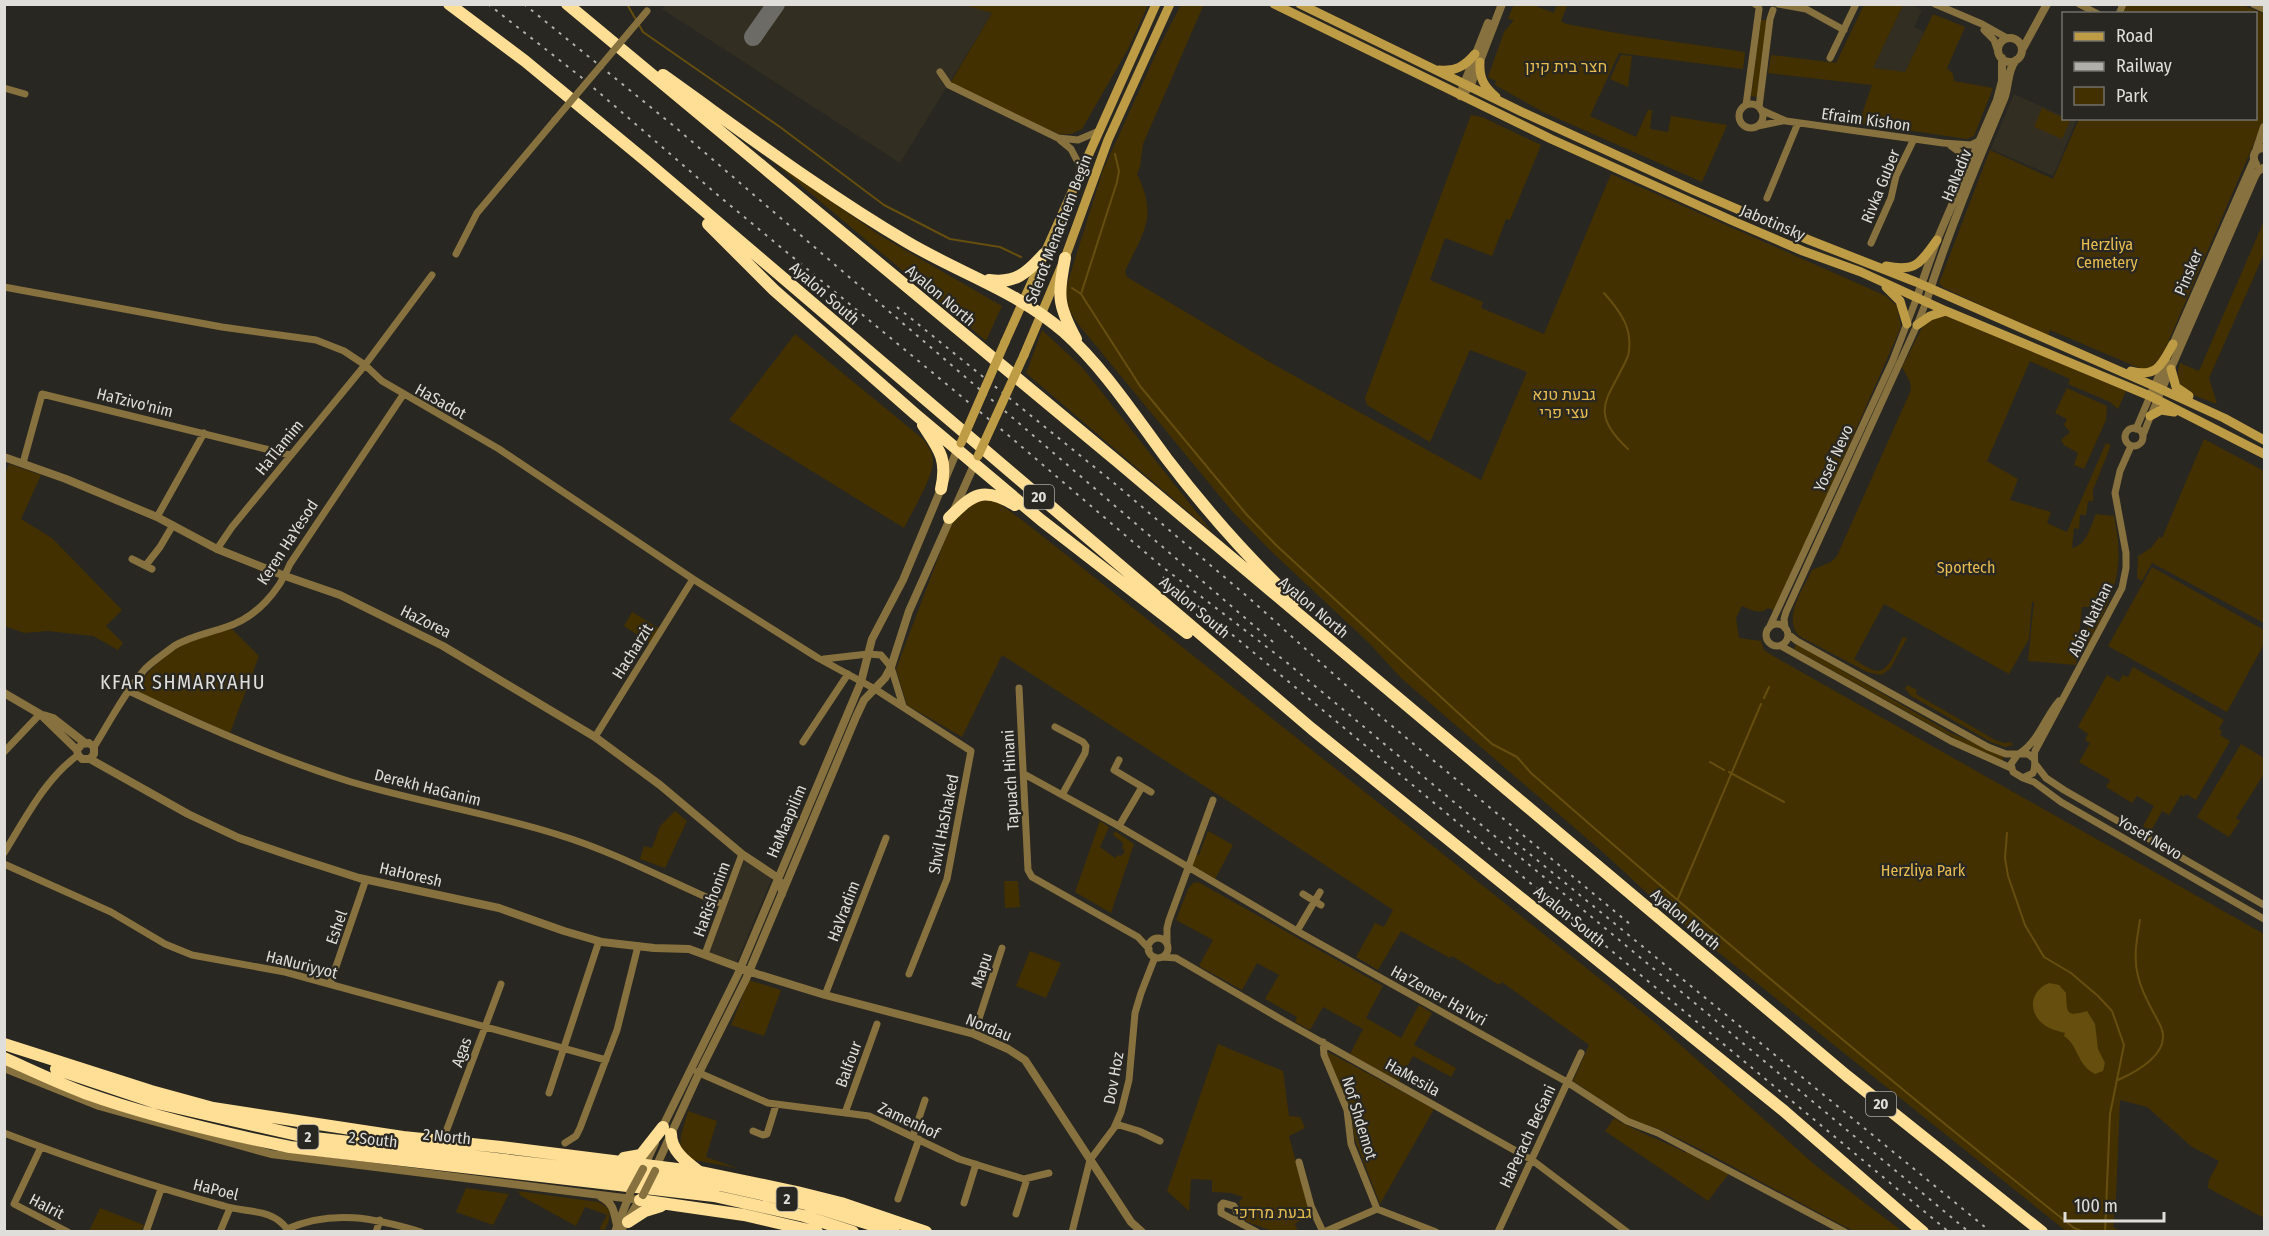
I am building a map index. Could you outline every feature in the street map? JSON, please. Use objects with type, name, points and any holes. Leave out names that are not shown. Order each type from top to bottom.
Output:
[{"type":"highway","name":"Ayalon South","points":[[449,4],[525,61],[646,161],[1312,729],[1784,1111],[1923,1232]]},
{"type":"highway","name":"Ayalon North","points":[[567,4],[1847,1076],[2042,1232]]},
{"type":"highway","points":[[595,27],[795,169],[908,243],[1024,302],[1082,350]]},
{"type":"highway","points":[[646,161],[774,290],[915,414],[960,446],[1041,519],[1312,729]]},
{"type":"highway","points":[[981,279],[1013,280],[1026,273],[1044,254]]},
{"type":"highway","points":[[1065,258],[1059,289],[1060,304],[1066,321],[1082,350],[1184,481],[1240,549],[1434,729]]},
{"type":"highway","points":[[915,414],[942,455],[944,469],[940,489]]},
{"type":"highway","points":[[950,518],[970,499],[988,493],[1041,519]]},
{"type":"highway","points":[[4,1044],[151,1091],[213,1108],[403,1137],[701,1172],[841,1203],[926,1232]]},
{"type":"highway","name":"2 North","points":[[4,1044],[62,1071],[103,1086],[157,1103],[262,1129],[306,1137],[720,1185],[806,1204],[894,1232]]},
{"type":"highway","name":"2 South","points":[[4,1058],[84,1093],[172,1120],[247,1138],[290,1146],[714,1196],[804,1216],[853,1232]]},
{"type":"highway","points":[[610,1160],[641,1155],[667,1130],[679,1154],[701,1172]]},
{"type":"highway","points":[[635,1197],[744,1215],[817,1232]]},
{"type":"highway","points":[[620,1228],[645,1211],[667,1204]]},
{"type":"main road","name":"Sderot Menachem Begin","points":[[960,446],[1156,4]]},
{"type":"main road","name":"Sderot Menachem Begin","points":[[976,460],[1042,315],[1108,140],[1170,4]]},
{"type":"main road","name":"Jabotinsky","points":[[1274,4],[1460,96],[1733,221],[1860,272],[1946,311],[2153,398],[2265,454]]},
{"type":"main road","name":"Jabotinsky","points":[[1300,4],[1504,104],[1736,210],[1866,262],[2110,367],[2224,418],[2265,440]]},
{"type":"main road","points":[[1430,68],[1443,71],[1456,69],[1477,58],[1479,74],[1485,86],[1504,104]]},
{"type":"main road","points":[[1866,262],[1908,269],[1920,262],[1937,240]]},
{"type":"main road","points":[[1860,272],[1894,293],[1900,301],[1907,324]]},
{"type":"main road","points":[[1917,325],[1930,316],[1946,311]]},
{"type":"main road","points":[[2110,367],[2149,373],[2158,368],[2174,344]]},
{"type":"main road","points":[[2171,369],[2176,387],[2180,391],[2224,418]]},
{"type":"main road","points":[[2150,416],[2161,410],[2185,413]]},
{"type":"street","points":[[1460,96],[1477,58],[1496,4]]},
{"type":"street","points":[[1477,58],[1502,4]]},
{"type":"street","points":[[1830,58],[1856,4]]},
{"type":"street","points":[[1935,4],[1950,7],[1975,22],[2011,38],[2020,44],[2022,50]]},
{"type":"street","points":[[1975,22],[1994,40],[2000,55],[2007,61],[2016,60],[2046,4]]},
{"type":"street","points":[[2000,55],[2001,42],[2026,33],[2046,4]]},
{"type":"street","points":[[2079,4],[2094,12]]},
{"type":"street","points":[[2255,4],[2265,8]]},
{"type":"street","points":[[1776,6],[1770,19],[1760,109],[1763,118],[1758,126],[1749,128],[1740,122],[1739,113],[1746,105],[1757,6],[1767,12],[1776,6],[1806,9],[1844,30]]},
{"type":"street","points":[[456,254],[477,213],[647,11]]},
{"type":"street","name":"HaNadiv","points":[[1926,288],[1937,240],[2001,88],[2000,55]]},
{"type":"street","name":"HaNadiv","points":[[1921,300],[2006,96],[2011,69],[2016,60]]},
{"type":"street","points":[[940,72],[949,85],[1058,138],[1071,148],[1082,170]]},
{"type":"street","points":[[4,88],[24,94]]},
{"type":"street","points":[[1746,105],[1752,104],[1760,109]]},
{"type":"street","name":"Efraim Kishon","points":[[1760,109],[1786,121],[1798,123],[1943,143],[1971,145],[1979,141]]},
{"type":"street","name":"Efraim Kishon","points":[[1758,126],[1786,121]]},
{"type":"street","points":[[1767,198],[1798,123]]},
{"type":"street","name":"Pinsker","points":[[2153,398],[2174,344],[2258,153],[2265,127]]},
{"type":"street","points":[[1058,138],[1078,140],[1099,131]]},
{"type":"street","name":"Rivka Guber","points":[[1871,243],[1891,198],[1896,176],[1914,139]]},
{"type":"street","points":[[1943,143],[1957,149],[1962,154],[1964,167],[1962,179]]},
{"type":"street","points":[[2258,153],[2257,165],[2264,168]]},
{"type":"street","name":"Pinsker","points":[[2158,388],[2171,369],[2255,176],[2264,168]]},
{"type":"street","name":"HaTlamim","points":[[217,549],[232,527],[364,365],[432,275]]},
{"type":"street","name":"HaSadot","points":[[4,287],[222,327],[316,340],[344,351],[403,395],[499,449],[693,579],[818,658],[875,689]]},
{"type":"street","name":"Yosef Nevo","points":[[1769,628],[1893,360],[1907,324],[1921,300]]},
{"type":"street","name":"Yosef Nevo","points":[[1787,631],[1784,619],[1786,612],[1917,325],[1921,300]]},
{"type":"street","name":"HaTzivo'nim","points":[[23,463],[42,394],[290,455]]},
{"type":"street","name":"Keren HaYesod","points":[[94,747],[129,691],[146,669],[177,644],[203,633],[229,626],[248,616],[267,601],[403,395]]},
{"type":"street","points":[[2143,435],[2136,429],[2131,429],[2126,435],[2127,442],[2131,446],[2141,443],[2153,398]]},
{"type":"street","points":[[2136,429],[2153,398]]},
{"type":"street","points":[[157,517],[204,433]]},
{"type":"street","name":"HaMaapilim","points":[[667,1130],[699,1074],[745,969],[778,878],[861,682],[876,632],[903,580],[960,446]]},
{"type":"street","name":"Abie Nathan","points":[[2034,762],[2035,751],[2122,588],[2126,553],[2115,493],[2120,471],[2131,446]]},
{"type":"street","name":"HaZorea","points":[[4,457],[157,517],[217,549],[340,595],[443,646],[594,737],[660,785],[742,854],[778,878]]},
{"type":"street","name":"HaMaapilim","points":[[635,1197],[667,1130],[694,1064],[782,894],[864,700],[891,668],[909,611],[976,460]]},
{"type":"street","points":[[132,559],[149,567],[173,525]]},
{"type":"street","name":"Hacharzit","points":[[594,737],[693,579]]},
{"type":"street","points":[[1776,624],[1787,631],[1797,641],[1965,735],[2006,754],[2028,754],[2034,762],[2030,776],[2023,778],[2015,775],[2011,768],[1951,741],[1768,641],[1766,634],[1769,628],[1776,624]]},
{"type":"street","points":[[1780,646],[1786,641],[1787,631]]},
{"type":"street","points":[[818,658],[830,660],[868,654],[881,655],[891,668],[900,700],[905,709]]},
{"type":"street","points":[[803,742],[848,674]]},
{"type":"street","name":"Tapuach Hinani","points":[[1019,688],[1028,870],[1032,877],[1138,937]]},
{"type":"street","name":"Shvil HaShaked","points":[[875,689],[971,751],[947,879],[909,974]]},
{"type":"street","name":"Derekh HaGanim","points":[[129,691],[213,732],[347,781],[560,835],[633,864],[722,904]]},
{"type":"street","points":[[4,693],[40,714],[78,752],[82,759],[90,759],[94,754],[94,747],[53,718],[40,714]]},
{"type":"street","name":"Abie Nathan","points":[[2019,754],[2029,746],[2048,713],[2065,697]]},
{"type":"street","points":[[4,752],[40,714]]},
{"type":"street","points":[[1055,727],[1083,742],[1086,746],[1085,753],[1062,795]]},
{"type":"street","points":[[4,853],[49,783],[85,742]]},
{"type":"street","points":[[2011,768],[2012,760],[2019,754]]},
{"type":"street","name":"HaHoresh","points":[[90,759],[188,814],[239,838],[366,879],[499,908],[599,941],[689,949],[745,969]]},
{"type":"street","points":[[1119,760],[1114,770],[1151,792]]},
{"type":"street","name":"Yosef Nevo","points":[[2034,762],[2046,778],[2064,790],[2265,905]]},
{"type":"street","name":"Ha'Zemer Ha'Ivri","points":[[1024,774],[1119,826],[1188,869],[1297,931],[1567,1082],[1634,1125],[1658,1133],[1845,1232]]},
{"type":"street","name":"Yosef Nevo","points":[[2023,778],[2034,782],[2061,802],[2265,919]]},
{"type":"street","points":[[1119,826],[1142,787]]},
{"type":"street","points":[[1138,937],[1159,957],[1167,953],[1169,920],[1213,800]]},
{"type":"street","name":"HaVradim","points":[[825,995],[886,838]]},
{"type":"street","name":"HaRishonim","points":[[705,954],[742,854]]},
{"type":"street","name":"HaNuriyyot","points":[[4,864],[111,912],[177,950],[192,956],[285,972],[606,1060]]},
{"type":"street","points":[[778,878],[782,886],[782,894]]},
{"type":"street","name":"Eshel","points":[[330,984],[366,879]]},
{"type":"street","points":[[1297,931],[1318,903],[1320,892]]},
{"type":"street","points":[[1303,894],[1318,903]]},
{"type":"street","points":[[1149,949],[1150,943],[1169,920]]},
{"type":"street","points":[[1138,937],[1163,939],[1168,945]]},
{"type":"street","points":[[549,1093],[599,941]]},
{"type":"street","name":"HaMesila","points":[[1168,945],[1176,958]]},
{"type":"street","points":[[565,1143],[576,1136],[580,1128],[606,1060],[617,1030],[638,946]]},
{"type":"street","name":"Mapu","points":[[974,1034],[1002,948]]},
{"type":"street","name":"HaMesila","points":[[1159,957],[1176,958],[1532,1160],[1627,1232]]},
{"type":"street","name":"Dov Hoz","points":[[1072,1232],[1090,1160],[1116,1124],[1121,1112],[1129,1080],[1139,997],[1159,957]]},
{"type":"street","name":"Nordau","points":[[745,969],[825,995],[974,1034],[1008,1049],[1025,1060],[1131,1222],[1142,1232]]},
{"type":"street","name":"Agas","points":[[447,1129],[501,984]]},
{"type":"street","name":"Balfour","points":[[845,1113],[877,1024]]},
{"type":"street","name":"Nof Shdemot","points":[[1323,1042],[1324,1055],[1347,1110],[1351,1144],[1377,1209]]},
{"type":"street","name":"HaPerach BeGani","points":[[1498,1232],[1581,1053]]},
{"type":"street","points":[[694,1064],[699,1074]]},
{"type":"street","points":[[4,1068],[99,1106],[271,1154],[598,1196],[635,1197],[620,1228]]},
{"type":"street","name":"Zamenhof","points":[[699,1074],[776,1105],[869,1116],[959,1159],[1027,1179]]},
{"type":"street","points":[[898,1198],[925,1100]]},
{"type":"street","points":[[753,1131],[763,1135],[767,1134],[776,1105]]},
{"type":"street","points":[[1116,1124],[1160,1141]]},
{"type":"street","name":"HaPoel","points":[[4,1133],[161,1189],[230,1208],[270,1215],[281,1221],[287,1231],[307,1220],[334,1217],[380,1220],[421,1232]]},
{"type":"street","name":"HaIrit","points":[[41,1147],[14,1204],[68,1232]]},
{"type":"street","points":[[1299,1162],[1311,1206],[1324,1232],[1377,1209],[1436,1232]]},
{"type":"street","points":[[964,1203],[976,1164]]},
{"type":"street","points":[[1016,1214],[1027,1179],[1049,1173]]},
{"type":"street","points":[[146,1232],[161,1189]]},
{"type":"street","points":[[598,1196],[607,1200],[612,1206],[620,1228]]},
{"type":"street","points":[[220,1232],[230,1208]]},
{"type":"street","points":[[376,1232],[380,1220]]},
{"type":"street","points":[[1242,1224],[1257,1232]]},
{"type":"shaded area","points":[[666,4],[964,4],[992,13],[900,163],[662,9]]},
{"type":"shaded area","points":[[1903,5],[1912,5],[1922,10],[1914,27],[1924,32],[1905,73],[1873,68]]},
{"type":"shaded area","points":[[2014,94],[2062,116],[2062,120],[2076,121],[2053,176],[1991,149]]},
{"type":"shaded area","points":[[742,858],[772,877],[737,962],[708,952]]},
{"type":"shaded area","points":[[2049,983],[2059,985],[2066,993],[2069,1012],[2075,1014],[2087,1011],[2095,1024],[2098,1049],[2105,1063],[2103,1071],[2095,1074],[2089,1070],[2064,1036],[2065,1033],[2048,1027],[2038,1019],[2033,1001],[2038,991]]},
{"type":"green space","points":[[1204,4],[1143,144],[1137,174],[1147,202],[1146,224],[1125,271],[1127,277],[1273,364],[1481,480],[1527,372],[1470,350],[1430,442],[1367,405],[1365,398],[1471,115],[1482,117],[1541,145],[1510,220],[1506,219],[1492,256],[1445,238],[1430,280],[1483,302],[1481,308],[1544,334],[1611,174],[1886,296],[1897,306],[1901,327],[1776,611],[1768,608],[1755,611],[1742,606],[1736,618],[1739,638],[1761,641],[1764,650],[1775,657],[2264,934],[2264,1218],[2208,1188],[2209,1180],[2219,1161],[2192,1147],[2147,1107],[2120,1100],[2113,1227],[2120,1231],[2066,1231],[1663,908],[1606,855],[1401,678],[1369,643],[1232,511],[1078,324],[1069,310],[1065,291],[1103,170],[1160,45],[1181,5]]},
{"type":"green space","name":"חצר בית קינן","points":[[1514,4],[1533,5],[1554,13],[1557,5],[1567,6],[1561,21],[1566,24],[1745,52],[1743,69],[1619,53],[1590,116],[1636,137],[1648,110],[1652,110],[1650,129],[1668,132],[1671,116],[1727,125],[1702,182],[1543,112],[1495,85],[1496,81],[1488,77],[1504,32],[1514,20],[1508,19]]},
{"type":"green space","points":[[964,5],[1148,5],[1128,49],[1082,129],[1071,134],[1059,134],[949,85],[992,13]]},
{"type":"green space","points":[[1864,5],[1903,5],[1873,68],[1905,72],[1933,14],[1965,27],[1947,68],[1953,74],[1954,81],[1993,88],[1974,136],[1967,139],[1859,123],[1872,85],[1768,73],[1771,55],[1836,63]]},
{"type":"green space","name":"Herzliya Cemetery","points":[[2125,5],[2243,5],[2264,14],[2264,120],[2163,354],[2155,367],[2144,370],[2050,330],[2048,336],[1944,288],[1939,283],[1990,150],[2053,179],[2079,120],[2257,120],[2257,12],[2122,12]]},
{"type":"green space","points":[[1761,20],[1767,20],[1757,97],[1751,96]]},
{"type":"green space","points":[[1621,55],[1632,56],[1628,87],[1610,79]]},
{"type":"green space","points":[[2042,108],[2062,117],[2062,120],[2070,121],[2062,139],[2034,127]]},
{"type":"green space","points":[[770,159],[881,236],[1002,306],[986,341]]},
{"type":"green space","points":[[2264,221],[2264,254],[2209,378],[2217,404],[2194,395],[2182,386],[2178,372],[2180,363],[2199,371]]},
{"type":"green space","name":"Sportech","points":[[1946,315],[2126,391],[2118,409],[2110,402],[2068,384],[2070,379],[2030,361],[1987,461],[2018,479],[2010,500],[2051,512],[2047,523],[2067,532],[2106,443],[2111,445],[2093,490],[2093,501],[2088,501],[2086,515],[2080,515],[2079,529],[2074,528],[2072,548],[2085,539],[2096,514],[2114,516],[2119,553],[2118,568],[2110,597],[2088,644],[2085,644],[2090,607],[2082,607],[2076,665],[2028,661],[2034,602],[2032,602],[2029,639],[2009,674],[1884,604],[1854,659],[1871,669],[1882,670],[1890,663],[1903,637],[1907,638],[1890,669],[1881,675],[1867,672],[1799,636],[1794,629],[1794,612],[1800,594],[1812,570],[1831,562],[1837,556],[1911,390],[1910,382],[1902,367],[1924,324],[1933,317]]},
{"type":"green space","points":[[1042,330],[1082,367],[1212,532],[1026,373]]},
{"type":"green space","points":[[795,334],[923,439],[931,452],[932,467],[926,485],[904,528],[729,420]]},
{"type":"green space","points":[[2067,388],[2107,406],[2106,420],[2084,469],[2074,465],[2078,453],[2064,445],[2061,440],[2070,432],[2064,425],[2067,419],[2055,413]]},
{"type":"green space","points":[[2204,439],[2264,471],[2264,623],[2152,563],[2142,581],[2137,578],[2138,556],[2151,548],[2159,537],[2162,538]]},
{"type":"green space","points":[[9,464],[41,475],[21,519],[52,538],[122,610],[106,626],[123,643],[118,650],[93,636],[48,631],[24,633],[5,626],[4,476]]},
{"type":"green space","points":[[993,499],[1657,1024],[1815,1165],[1902,1231],[1853,1231],[1698,1148],[1661,1130],[1628,1118],[1573,1081],[1589,1045],[1502,982],[1499,985],[1452,956],[1450,958],[1401,931],[1378,970],[1356,957],[1375,923],[1384,927],[1393,910],[1002,655],[962,737],[907,705],[896,669],[952,521],[970,503]]},
{"type":"green space","points":[[2152,567],[2264,630],[2264,644],[2227,712],[2108,646]]},
{"type":"green space","points":[[632,612],[660,629],[651,644],[624,626]]},
{"type":"green space","points":[[232,629],[259,656],[230,733],[134,690],[154,667],[176,649],[202,636]]},
{"type":"green space","points":[[1796,644],[1951,733],[2004,756],[2002,761],[1963,743],[1794,649]]},
{"type":"green space","points":[[2133,667],[2224,720],[2219,729],[2222,731],[2220,735],[2230,741],[2196,800],[2186,794],[2184,797],[2181,795],[2169,815],[2162,811],[2151,831],[2143,826],[2154,806],[2137,796],[2132,803],[2106,787],[2110,780],[2079,762],[2090,743],[2085,740],[2088,734],[2078,727],[2107,675],[2119,682],[2123,675],[2128,677]]},
{"type":"green space","points":[[1907,685],[1917,690],[1916,694],[1995,740],[2004,743],[2011,742],[2013,745],[2005,747],[1991,742],[1911,696],[1905,689]]},
{"type":"green space","points":[[2241,744],[2264,758],[2264,774],[2236,818],[2240,821],[2229,837],[2197,817]]},
{"type":"green space","points":[[675,811],[687,821],[665,868],[640,859],[644,846],[652,848],[660,826]]},
{"type":"green space","points":[[1100,821],[1109,827],[1100,847],[1115,858],[1118,855],[1121,856],[1125,851],[1122,848],[1123,843],[1113,835],[1115,831],[1134,844],[1111,913],[1075,892]]},
{"type":"green space","points":[[1208,831],[1233,845],[1215,879],[1192,865],[1195,854],[1199,855]]},
{"type":"green space","points":[[1004,881],[1018,881],[1020,907],[1005,908]]},
{"type":"green space","points":[[1198,882],[1383,986],[1366,1018],[1401,1038],[1419,1005],[1432,1013],[1414,1045],[1456,1068],[1451,1077],[1413,1056],[1399,1081],[1350,1054],[1363,1029],[1323,1007],[1310,1030],[1295,1022],[1297,1017],[1265,999],[1279,975],[1257,963],[1242,990],[1199,966],[1213,940],[1176,920],[1188,889],[1193,883]]},
{"type":"green space","points":[[1030,951],[1061,963],[1046,998],[1016,986]]},
{"type":"green space","points":[[749,980],[781,990],[764,1036],[731,1025]]},
{"type":"green space","name":"גבעת מרדכי","points":[[1218,1044],[1283,1071],[1289,1116],[1300,1117],[1305,1128],[1289,1136],[1310,1213],[1295,1224],[1298,1231],[1272,1231],[1245,1221],[1239,1202],[1243,1197],[1231,1193],[1212,1192],[1212,1180],[1191,1179],[1189,1211],[1167,1191]]},
{"type":"green space","points":[[1328,1052],[1434,1109],[1380,1204],[1355,1140],[1350,1109]]},
{"type":"green space","points":[[688,1111],[717,1121],[706,1157],[737,1168],[693,1160],[680,1150],[681,1135]]},
{"type":"green space","points":[[1614,1118],[1686,1153],[1688,1150],[1730,1172],[1708,1201],[1605,1131]]},
{"type":"green space","points":[[466,1188],[509,1194],[493,1225],[456,1212]]},
{"type":"green space","points":[[518,1191],[598,1202],[607,1207],[609,1211],[608,1222],[602,1231],[600,1228],[607,1215],[585,1207],[576,1226],[521,1196]]},
{"type":"green space","points":[[100,1208],[144,1225],[141,1231],[89,1231]]},
{"type":"waterway","points":[[627,4],[643,32],[780,127],[884,205],[950,239],[1000,247],[1021,257]]},
{"type":"waterway","points":[[1081,294],[1117,182],[1119,171],[1115,154]]},
{"type":"waterway","points":[[1072,288],[1081,294],[1140,386],[1247,515],[1277,546],[1492,744],[1517,757],[1531,773],[1800,1004],[2005,1173],[2074,1228],[2084,1232]]},
{"type":"waterway","points":[[1604,293],[1621,314],[1628,330],[1628,356],[1609,394],[1605,414],[1615,436],[1628,449]]},
{"type":"waterway","points":[[1764,698],[1769,687]]},
{"type":"waterway","points":[[1677,901],[1761,704]]},
{"type":"waterway","points":[[1710,762],[1724,770]]},
{"type":"waterway","points":[[1729,772],[1784,802]]},
{"type":"waterway","points":[[2007,833],[2005,858],[2008,876],[2025,925],[2044,957],[2071,973],[2112,1011],[2124,1045],[2110,1114],[2105,1232]]},
{"type":"waterway","points":[[2118,1080],[2150,1060],[2157,1053],[2163,1036],[2161,1027],[2142,990],[2137,969],[2136,948],[2140,920]]},
{"type":"taxiway","points":[[753,37],[776,4]]},
{"type":"railway","points":[[488,4],[581,77],[720,197],[1008,435],[1160,565],[1285,661],[1969,1232]]},
{"type":"railway","points":[[524,4],[675,127],[1273,642]]},
{"type":"railway","points":[[897,307],[1114,483],[1249,598],[1380,716],[1631,925]]},
{"type":"railway","points":[[1163,577],[1949,1232]]},
{"type":"railway","points":[[1509,837],[1991,1232]]},
{"type":"district","name":"KFAR SHMARYAHU","points":[[183,682]]},
{"type":"park label","name":"גבעת טנא עצי פרי","points":[[1564,403]]},
{"type":"park label","name":"Herzliya Park","points":[[1923,870]]}]
